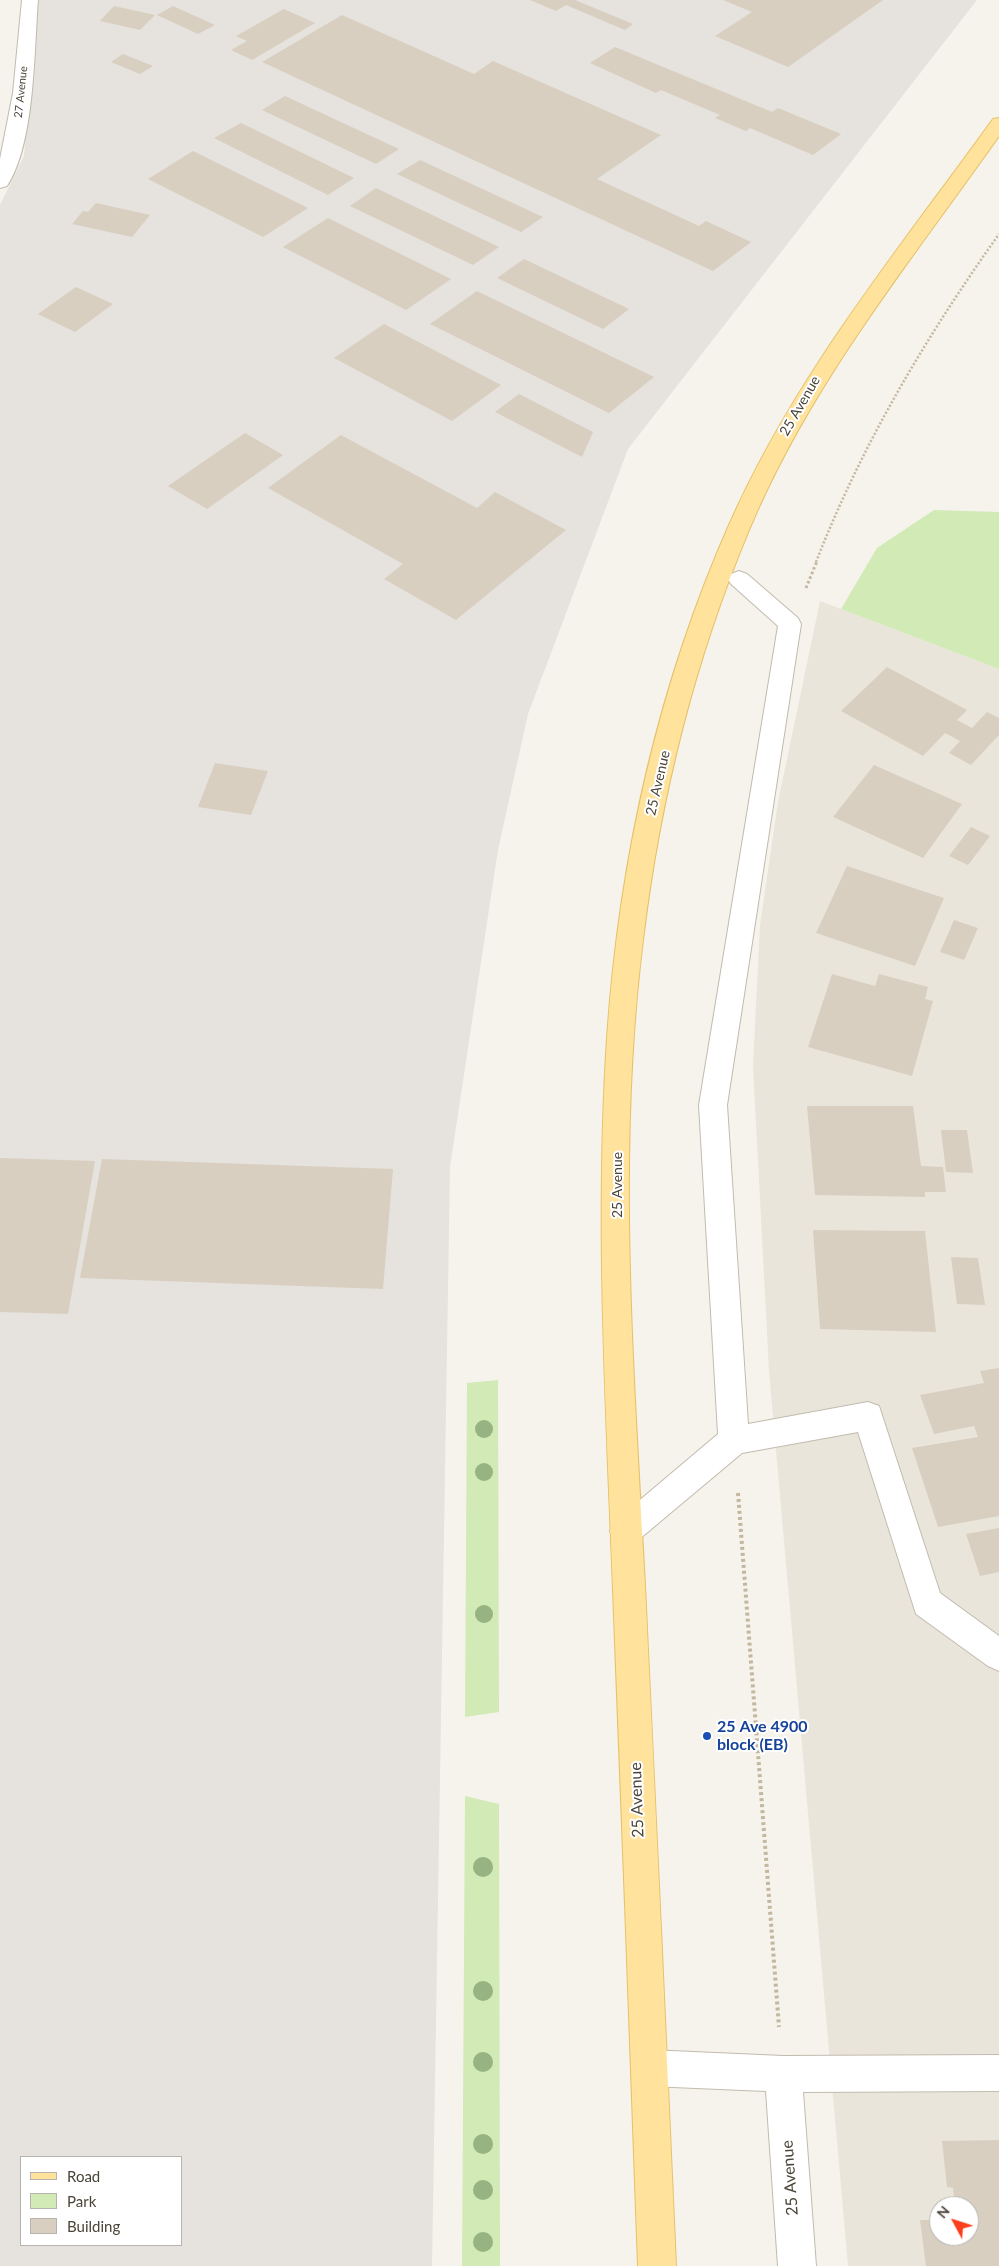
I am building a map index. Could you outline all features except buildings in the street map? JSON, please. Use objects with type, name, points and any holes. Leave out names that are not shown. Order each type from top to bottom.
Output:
[{"type":"main road","name":"25 Avenue","points":[[657,2266],[618,1333],[616,1165],[620,1066],[628,958],[643,854],[661,765],[687,667],[720,574],[758,485],[794,415],[847,332],[999,123]]},
{"type":"street","name":"27 Avenue","points":[[0,182],[5,172],[17,130],[30,0]]},
{"type":"street","points":[[734,1440],[713,1105],[790,624],[739,579]]},
{"type":"street","points":[[626,1531],[734,1440],[868,1416],[927,1603],[999,1655]]},
{"type":"street","points":[[649,2068],[783,2074],[999,2073]]},
{"type":"street","name":"25 Avenue","points":[[783,2074],[797,2266]]},
{"type":"path","points":[[789,627],[851,479],[894,398],[976,265],[999,234]]},
{"type":"path","points":[[734,1440],[783,2074]]},
{"type":"shaded area","points":[[38,0],[977,0],[628,449],[528,714],[498,850],[450,1167],[432,2266],[0,2266],[0,205],[24,156]]},
{"type":"shaded area","points":[[820,601],[999,669],[999,2266],[848,2266],[769,1371],[753,1066],[760,925],[778,802]]},
{"type":"green space","points":[[934,510],[999,512],[999,669],[841,609],[877,548]]},
{"type":"green space","points":[[498,1380],[499,1712],[465,1717],[467,1383]]},
{"type":"green space","points":[[465,1796],[499,1804],[500,2266],[462,2266]]},
{"type":"place","name":"25 Ave 4900 block (EB)","points":[[707,1736]]}]
